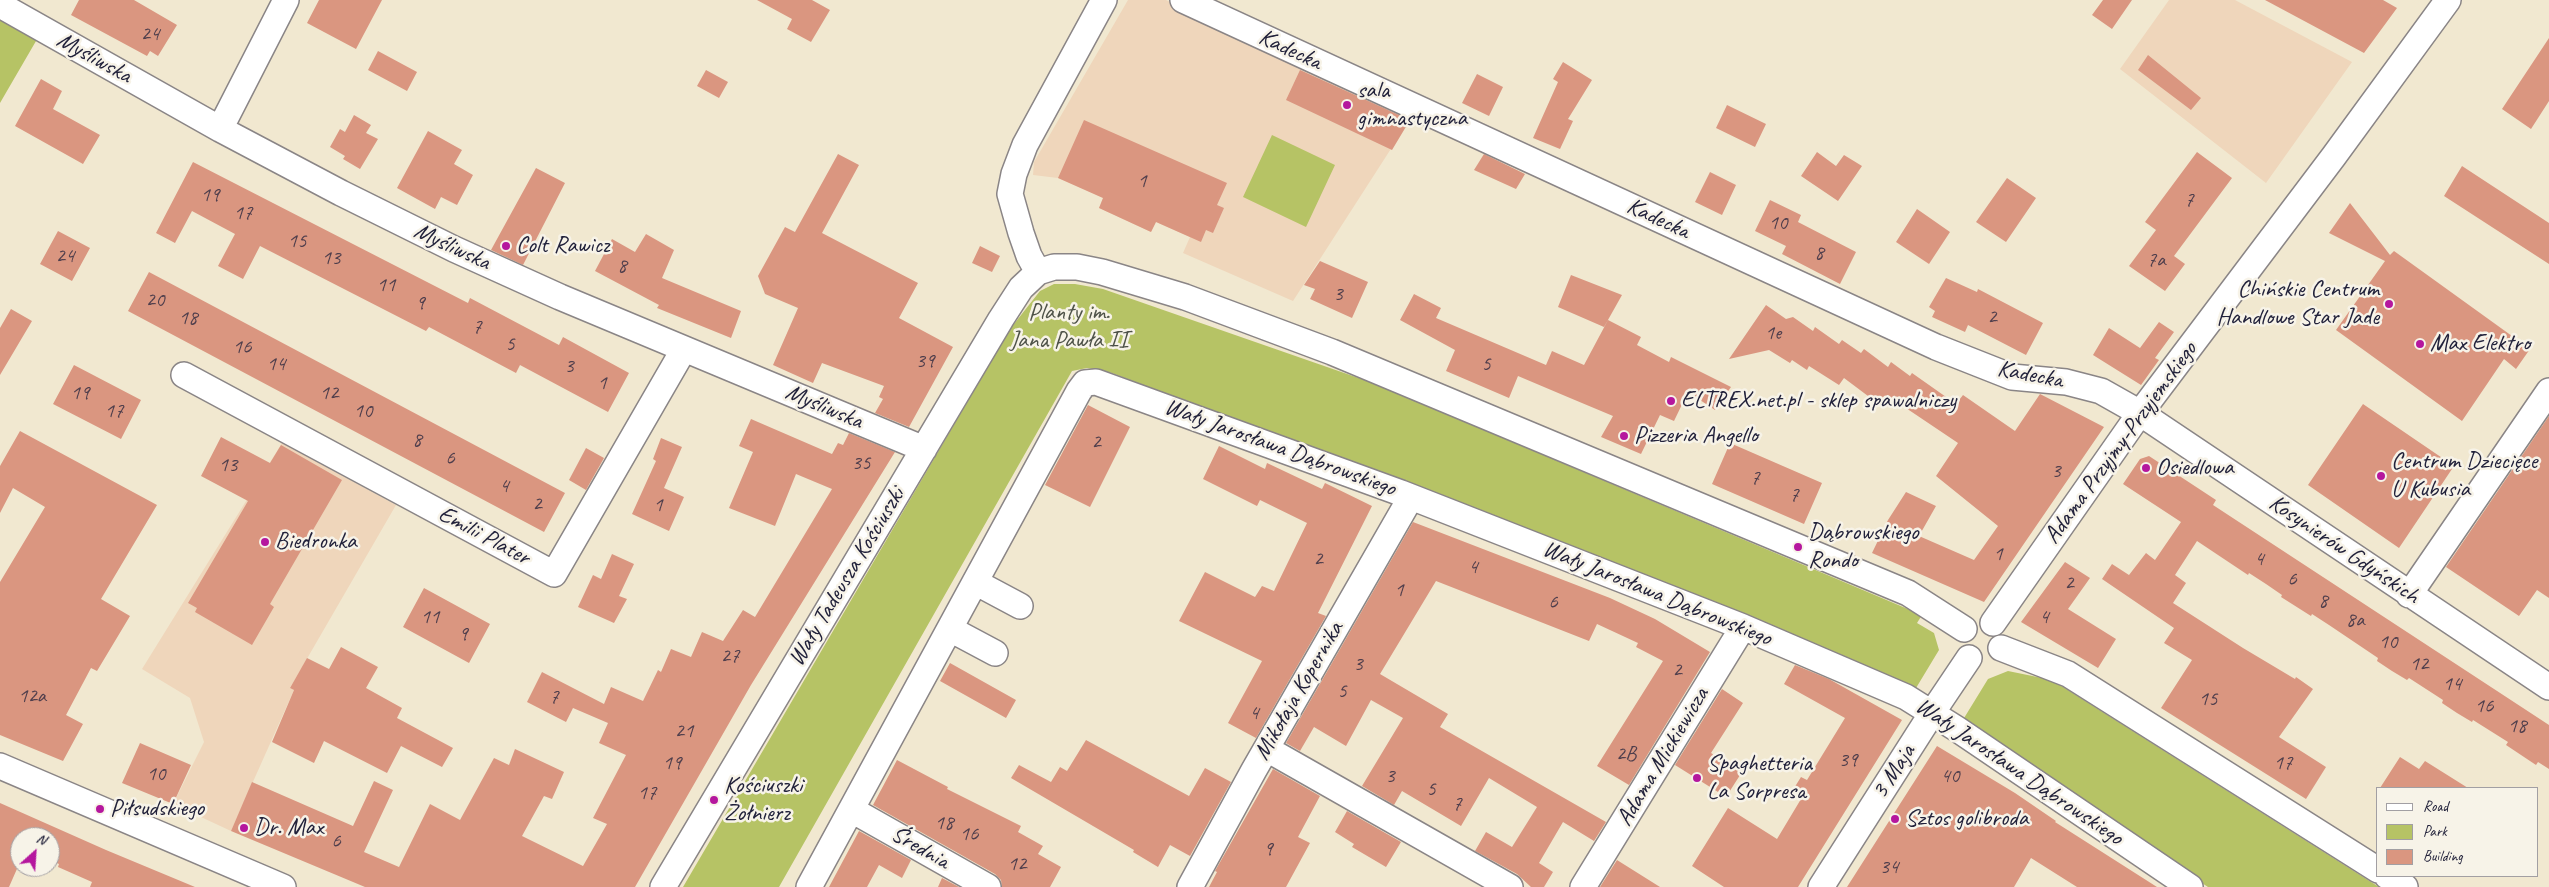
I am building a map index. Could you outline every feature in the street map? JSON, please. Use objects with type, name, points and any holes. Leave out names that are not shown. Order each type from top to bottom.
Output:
[{"type":"street","points":[[220,129],[286,0]]},
{"type":"street","points":[[1104,0],[1025,145],[1014,174],[1010,194],[1023,241],[1038,272],[1054,267],[1069,267],[1102,272],[1185,297],[1332,352],[1908,593],[1964,628]]},
{"type":"street","name":"Kadecka","points":[[1183,0],[1936,347],[2012,377],[2066,382],[2101,391],[2140,413]]},
{"type":"street","name":"Adama Przyjmy-Przyjemskiego","points":[[1993,623],[2140,413],[2334,156],[2448,0]]},
{"type":"street","name":"Myśliwska","points":[[0,5],[220,129],[341,193],[454,249],[560,298],[924,449]]},
{"type":"street","name":"Wały Tadeusza Kościuszki","points":[[663,887],[1001,319],[1021,288],[1038,272]]},
{"type":"street","name":"Emilii Plater","points":[[184,375],[554,574],[684,349]]},
{"type":"street","name":"Wały Jarosława Dąbrowskiego","points":[[975,582],[1079,390],[1085,383],[1096,382],[1140,396],[1411,497],[1743,627],[1906,697],[1932,712],[2190,887]]},
{"type":"street","points":[[2409,594],[2549,391]]},
{"type":"street","name":"Kosynierów Gdyńskich","points":[[2140,413],[2549,687]]},
{"type":"street","name":"Mikołaja Kopernika","points":[[1190,887],[1411,497]]},
{"type":"street","points":[[809,887],[975,582],[1020,606]]},
{"type":"street","points":[[955,618],[995,654]]},
{"type":"street","points":[[1978,619],[1993,623],[2000,629],[2002,639],[2001,648],[1996,656],[1988,661],[1978,662],[1969,658],[1960,647],[1960,639],[1964,628],[1971,621],[1978,619]]},
{"type":"street","name":"Adama Mickiewicza","points":[[1584,887],[1743,627]]},
{"type":"street","points":[[2001,648],[2068,674],[2376,869]]},
{"type":"street","name":"3 Maja","points":[[1821,887],[1932,712],[1969,658]]},
{"type":"street","points":[[1267,749],[1510,887]]},
{"type":"street","points":[[0,766],[283,887]]},
{"type":"street","name":"Średnia","points":[[852,810],[988,887]]},
{"type":"street","points":[[2389,877],[2405,887]]},
{"type":"shaded area","points":[[1128,0],[1166,0],[1325,76],[1414,113],[1293,301],[1183,253],[1190,237],[1156,222],[1151,232],[1099,208],[1103,198],[1058,178],[1033,175],[1034,162]]},
{"type":"shaded area","points":[[2169,0],[2235,0],[2352,62],[2266,183],[2120,69]]},
{"type":"shaded area","points":[[282,443],[396,505],[290,688],[294,690],[231,831],[173,804],[204,742],[190,698],[142,669]]},
{"type":"green space","points":[[0,5],[43,29],[0,103]]},
{"type":"green space","points":[[1272,135],[1335,165],[1306,227],[1243,197]]},
{"type":"green space","name":"Planty im. Jana Pawła II","points":[[1054,284],[1075,284],[1103,289],[1373,383],[1922,615],[1917,623],[1934,633],[1939,650],[1913,693],[1746,619],[1112,373],[1087,368],[1072,371],[779,887],[683,887],[1010,329],[1040,291]]},
{"type":"green space","points":[[2008,671],[2052,680],[2379,887],[2208,887],[1961,723],[1988,679]]},
{"type":"building","points":[[79,0],[134,0],[177,25],[158,56],[150,51],[147,56],[71,15]]},
{"type":"building","points":[[319,0],[382,0],[356,49],[307,23]]},
{"type":"building","points":[[757,0],[812,0],[830,10],[811,42],[787,29],[792,19]]},
{"type":"building","points":[[2103,0],[2132,0],[2112,29],[2092,15]]},
{"type":"building","points":[[2265,0],[2383,0],[2397,8],[2364,53]]},
{"type":"building","points":[[2549,38],[2549,101],[2531,129],[2502,109]]},
{"type":"building","points":[[378,51],[417,72],[407,91],[368,70]]},
{"type":"building","points":[[2148,55],[2201,98],[2191,110],[2138,70]]},
{"type":"building","points":[[1563,62],[1592,80],[1568,119],[1573,121],[1560,149],[1533,138],[1558,82],[1553,79]]},
{"type":"building","points":[[706,70],[728,82],[719,98],[697,86]]},
{"type":"building","name":"sala gimnastyczna","points":[[1300,70],[1410,120],[1392,150],[1286,100]]},
{"type":"building","points":[[1477,74],[1503,87],[1489,116],[1462,103]]},
{"type":"building","points":[[41,79],[62,91],[53,109],[100,135],[83,164],[15,126]]},
{"type":"building","points":[[1727,105],[1766,124],[1755,147],[1716,128]]},
{"type":"building","points":[[354,115],[371,125],[366,133],[378,139],[360,169],[343,159],[345,156],[330,147],[340,129],[345,132]]},
{"type":"building","points":[[1084,120],[1227,183],[1217,205],[1224,208],[1213,233],[1206,230],[1201,242],[1156,222],[1151,232],[1099,208],[1103,198],[1058,178]]},
{"type":"building","points":[[428,131],[462,150],[454,164],[473,175],[457,205],[441,197],[435,209],[397,188]]},
{"type":"building","points":[[1817,152],[1836,166],[1844,155],[1862,166],[1838,201],[1801,176]]},
{"type":"building","points":[[2197,152],[2232,178],[2174,256],[2185,264],[2165,291],[2129,266],[2156,230],[2145,222]]},
{"type":"building","points":[[838,154],[859,165],[822,233],[918,283],[899,318],[953,347],[909,427],[875,413],[883,399],[879,397],[884,386],[822,363],[813,383],[773,365],[798,308],[765,294],[758,276],[785,227],[795,232]]},
{"type":"building","points":[[1484,154],[1525,174],[1516,189],[1474,170]]},
{"type":"building","points":[[193,162],[468,303],[470,298],[559,345],[563,337],[629,373],[608,412],[520,365],[516,373],[429,327],[426,331],[260,246],[243,279],[218,266],[235,234],[192,211],[175,243],[156,233]]},
{"type":"building","points":[[2462,166],[2549,223],[2549,264],[2444,196]]},
{"type":"building","points":[[536,168],[565,183],[523,265],[491,250]]},
{"type":"building","points":[[1710,172],[1736,185],[1722,215],[1695,202]]},
{"type":"building","points":[[2007,178],[2036,198],[2006,242],[1976,222]]},
{"type":"building","points":[[1770,200],[1801,215],[1798,222],[1856,252],[1840,284],[1782,254],[1786,246],[1755,231]]},
{"type":"building","name":"Max Elektro","points":[[2350,203],[2390,255],[2394,251],[2530,349],[2516,369],[2504,359],[2462,421],[2336,330],[2385,261],[2329,233]]},
{"type":"building","points":[[1917,209],[1950,232],[1929,264],[1896,242]]},
{"type":"building","points":[[58,231],[90,248],[72,281],[40,264]]},
{"type":"building","points":[[646,234],[674,250],[662,278],[741,311],[731,338],[657,308],[659,305],[595,271],[612,239],[635,252]]},
{"type":"building","points":[[980,246],[1000,256],[992,272],[972,263]]},
{"type":"building","points":[[1320,261],[1368,282],[1352,318],[1310,299],[1315,289],[1304,285]]},
{"type":"building","points":[[149,272],[565,493],[544,532],[128,311]]},
{"type":"building","points":[[1571,275],[1622,295],[1604,327],[1558,307]]},
{"type":"building","points":[[1946,278],[1977,292],[1978,289],[2043,323],[2026,355],[1968,325],[1965,332],[1932,317],[1935,311],[1929,307]]},
{"type":"building","points":[[1414,294],[1441,308],[1436,318],[1546,365],[1552,351],[1584,365],[1608,320],[1641,337],[1637,345],[1669,362],[1671,357],[1731,387],[1715,410],[1688,392],[1674,421],[1660,415],[1641,454],[1601,437],[1613,416],[1518,376],[1509,398],[1446,371],[1455,350],[1400,320]]},
{"type":"building","points":[[1766,305],[1786,319],[1793,317],[1813,331],[1815,327],[1839,344],[1842,340],[1861,353],[1864,349],[1888,367],[1891,362],[1910,376],[1912,373],[1956,404],[1963,395],[2015,431],[2040,394],[2104,427],[1984,602],[1872,553],[1888,520],[1906,492],[1936,506],[1919,536],[1974,560],[1998,526],[1936,476],[1958,443],[1894,400],[1888,407],[1877,399],[1876,402],[1844,378],[1839,385],[1809,366],[1807,370],[1792,360],[1790,363],[1769,350],[1729,359]]},
{"type":"building","points":[[11,309],[32,321],[0,375],[0,328]]},
{"type":"building","points":[[2159,322],[2174,332],[2155,358],[2159,360],[2141,385],[2093,355],[2109,328],[2140,348]]},
{"type":"building","points":[[74,365],[141,400],[121,439],[53,404]]},
{"type":"building","name":"Centrum Dziecięce U Kubusia","points":[[2363,404],[2454,466],[2399,548],[2308,485]]},
{"type":"building","points":[[1088,405],[1130,427],[1090,507],[1045,485]]},
{"type":"building","points":[[2549,416],[2549,598],[2537,590],[2519,616],[2446,567]]},
{"type":"building","points":[[751,419],[832,454],[838,443],[843,445],[849,433],[895,452],[751,685],[635,887],[365,887],[231,831],[252,782],[353,826],[374,781],[393,790],[364,852],[399,867],[430,804],[460,820],[494,758],[509,765],[515,749],[564,772],[552,799],[544,796],[522,836],[583,866],[607,824],[593,818],[626,755],[599,743],[608,723],[573,708],[566,722],[527,702],[542,672],[604,704],[611,687],[643,701],[658,670],[661,672],[671,649],[691,657],[702,632],[723,641],[743,610],[755,617],[832,489],[796,474],[775,526],[729,508],[753,452],[739,446]]},
{"type":"building","points":[[20,431],[157,505],[101,599],[130,616],[97,671],[91,668],[66,715],[83,724],[63,761],[0,735],[0,582],[45,507],[13,488],[0,513],[0,466]]},
{"type":"building","name":"Biedronka","points":[[221,437],[270,463],[281,445],[342,480],[270,604],[274,607],[252,645],[195,612],[197,608],[188,603],[248,501],[201,476]]},
{"type":"building","points":[[661,438],[682,447],[664,488],[684,497],[669,531],[632,514],[656,461],[653,459]]},
{"type":"building","points":[[1730,443],[1822,483],[1804,524],[1712,484]]},
{"type":"building","points":[[1219,446],[1265,469],[1267,463],[1322,489],[1325,483],[1372,506],[1318,613],[1326,616],[1256,738],[1228,723],[1262,661],[1179,621],[1205,572],[1255,597],[1262,586],[1274,591],[1307,523],[1260,500],[1257,506],[1203,479]]},
{"type":"building","points":[[586,448],[604,458],[586,490],[569,480]]},
{"type":"building","points":[[2149,456],[2216,500],[2213,505],[2549,725],[2549,769],[2538,762],[2536,765],[2506,745],[2508,742],[2473,720],[2472,722],[2457,713],[2442,703],[2443,700],[2409,678],[2407,680],[2392,671],[2377,661],[2378,658],[2329,625],[2281,597],[2282,595],[2266,584],[2249,573],[2248,575],[2197,541],[2175,575],[2186,583],[2173,603],[2243,648],[2295,679],[2296,677],[2313,689],[2279,737],[2326,767],[2306,799],[2161,708],[2192,660],[2164,643],[2174,628],[2102,579],[2112,564],[2129,575],[2146,553],[2155,560],[2181,522],[2123,484],[2140,459]]},
{"type":"building","points":[[1413,522],[1610,598],[1655,619],[1710,652],[1629,785],[1597,766],[1663,661],[1636,647],[1638,643],[1597,624],[1589,641],[1436,581],[1380,674],[1448,714],[1440,727],[1606,822],[1594,841],[1563,822],[1539,863],[1553,872],[1544,887],[1531,887],[1517,874],[1475,851],[1486,832],[1512,847],[1537,807],[1489,778],[1461,826],[1402,791],[1394,805],[1362,786],[1403,718],[1371,700],[1346,746],[1314,727],[1300,751],[1286,743]]},
{"type":"building","points":[[612,554],[634,564],[619,596],[627,599],[614,623],[578,607],[593,575],[601,579]]},
{"type":"building","points":[[2065,562],[2090,578],[2068,609],[2116,639],[2098,668],[2021,622]]},
{"type":"building","points":[[424,588],[490,624],[469,663],[403,627]]},
{"type":"building","points":[[341,647],[378,667],[366,688],[402,708],[397,718],[453,748],[442,767],[401,746],[387,773],[324,741],[314,763],[272,742],[294,690],[290,688],[307,658],[329,669]]},
{"type":"building","points":[[950,663],[1016,700],[1006,718],[940,681]]},
{"type":"building","points":[[1795,665],[1829,679],[1902,720],[1798,887],[1724,887],[1692,866],[1728,808],[1777,839],[1801,799],[1791,793],[1801,777],[1807,780],[1845,718],[1784,684]]},
{"type":"building","points":[[1722,689],[1743,703],[1711,753],[1742,772],[1726,797],[1675,765]]},
{"type":"building","points":[[1086,740],[1189,796],[1205,768],[1231,782],[1190,856],[1170,845],[1158,867],[1133,852],[1134,850],[1011,778],[1019,765],[1051,782],[1060,767],[1067,771]]},
{"type":"building","points":[[140,743],[191,765],[173,804],[122,783]]},
{"type":"building","points":[[1937,746],[2015,793],[2055,822],[2157,887],[2077,887],[2031,858],[2014,887],[1847,887]]},
{"type":"building","points":[[2400,757],[2419,769],[2425,761],[2466,787],[2381,787]]},
{"type":"building","points":[[897,760],[948,787],[947,789],[1021,826],[1018,832],[1043,846],[1038,854],[1061,867],[1050,887],[1002,887],[1001,880],[995,874],[873,805]]},
{"type":"building","points":[[1273,769],[1320,796],[1298,837],[1310,843],[1286,887],[1209,887],[1217,872],[1215,871]]},
{"type":"building","points":[[0,803],[54,827],[10,827],[10,877],[13,877],[9,887],[0,887]]},
{"type":"building","points":[[1347,811],[1401,842],[1386,867],[1352,847],[1354,844],[1335,832]]},
{"type":"building","points":[[60,830],[195,887],[90,887],[92,882],[60,868]]},
{"type":"building","points":[[859,831],[911,860],[902,878],[879,865],[867,887],[829,887]]},
{"type":"building","points":[[1617,860],[1660,887],[1600,887]]},
{"type":"building","points":[[942,878],[959,887],[938,887]]},
{"type":"place","name":"sala gimnastyczna","points":[[1347,105]]},
{"type":"place","name":"Colt Rawicz","points":[[506,246]]},
{"type":"place","name":"Chińskie Centrum Handlowe Star Jade","points":[[2389,304]]},
{"type":"place","name":"Max Elektro","points":[[2420,344]]},
{"type":"place","name":"ELTREX.net.pl - sklep spawalniczy","points":[[1671,401]]},
{"type":"place","name":"Pizzeria Angello","points":[[1624,436]]},
{"type":"place","name":"Osiedlowa","points":[[2146,468]]},
{"type":"place","name":"Centrum Dziecięce U Kubusia","points":[[2381,476]]},
{"type":"place","name":"Biedronka","points":[[265,542]]},
{"type":"place","name":"Dąbrowskiego Rondo","points":[[1798,547]]},
{"type":"place","name":"Spaghetteria La Sorpresa","points":[[1697,778]]},
{"type":"place","name":"Kościuszki Żołnierz","points":[[714,800]]},
{"type":"place","name":"Piłsudskiego","points":[[100,809]]},
{"type":"place","name":"Sztos golibroda","points":[[1895,819]]},
{"type":"place","name":"Dr. Max","points":[[244,828]]}]
